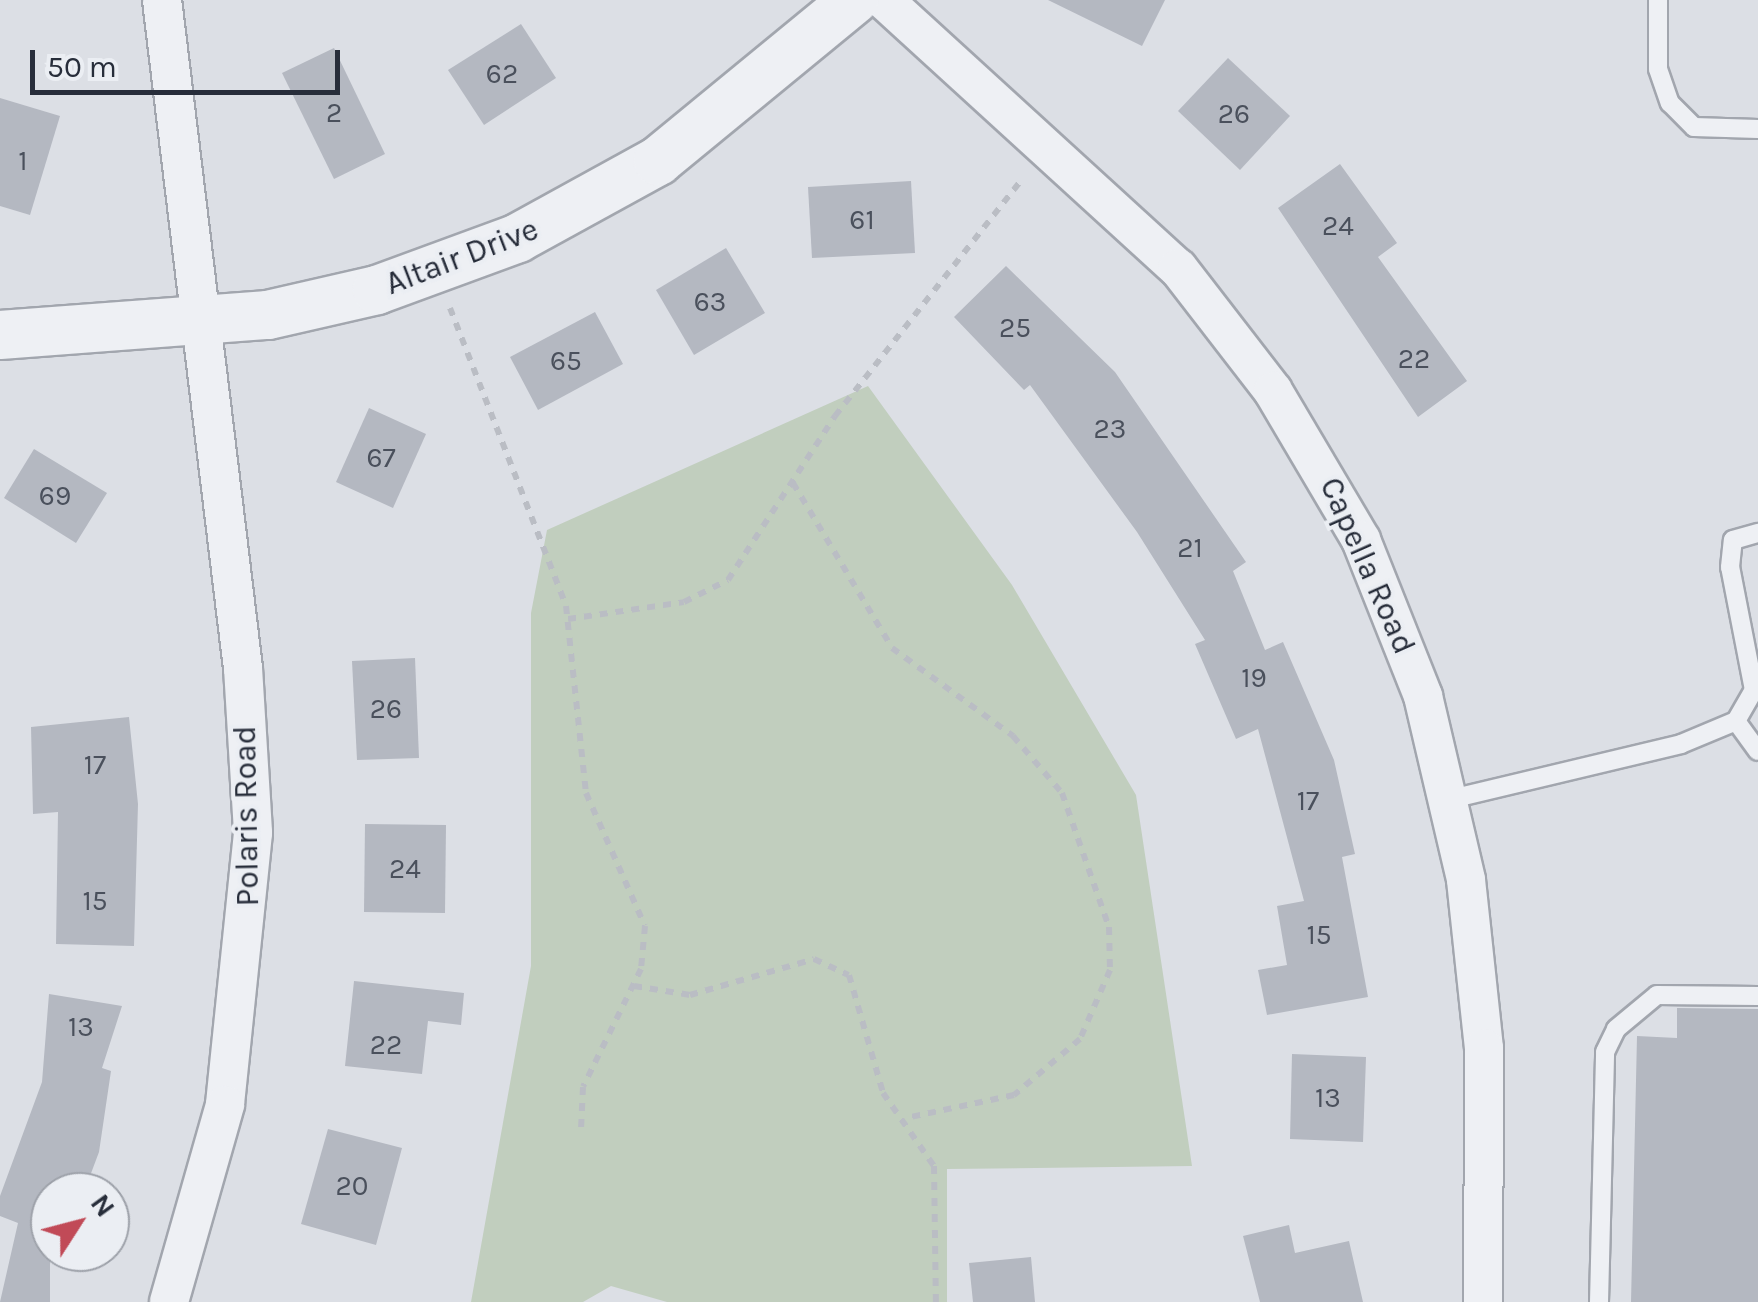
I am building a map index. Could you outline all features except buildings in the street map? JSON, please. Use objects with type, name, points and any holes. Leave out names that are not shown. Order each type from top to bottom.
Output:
[{"type":"street","name":"Polaris Road","points":[[162,0],[242,668],[251,885],[225,1106],[169,1302]]},
{"type":"street","name":"Altair Drive","points":[[0,335],[203,323],[323,304],[435,270],[563,217],[658,161],[854,0]]},
{"type":"street","name":"Capella Road","points":[[884,0],[1178,268],[1324,470],[1393,612],[1451,799],[1484,1048],[1483,1302]]},
{"type":"lane","points":[[1658,0],[1658,69],[1670,103],[1694,127],[1758,128]]},
{"type":"lane","points":[[1451,799],[1681,744],[1736,721],[1754,690],[1730,567],[1733,540],[1758,533]]},
{"type":"lane","points":[[1736,721],[1758,751]]},
{"type":"lane","points":[[1599,1302],[1605,1052],[1616,1029],[1656,996],[1758,996]]},
{"type":"path","points":[[568,619],[710,594],[744,564],[834,416],[1045,149]]},
{"type":"path","points":[[435,270],[568,619],[586,793],[645,926],[634,986],[583,1087],[581,1130]]},
{"type":"path","points":[[792,483],[892,648],[1014,736],[1062,793],[1109,927],[1110,970],[1080,1039],[1014,1095],[906,1118]]},
{"type":"path","points":[[634,986],[690,996],[793,961],[836,962],[862,1003],[883,1093],[906,1118],[934,1166],[936,1302]]},
{"type":"green space","points":[[868,386],[1012,585],[1136,795],[1192,1166],[947,1169],[947,1302],[667,1302],[611,1286],[583,1302],[471,1302],[531,966],[531,613],[547,530]]}]
